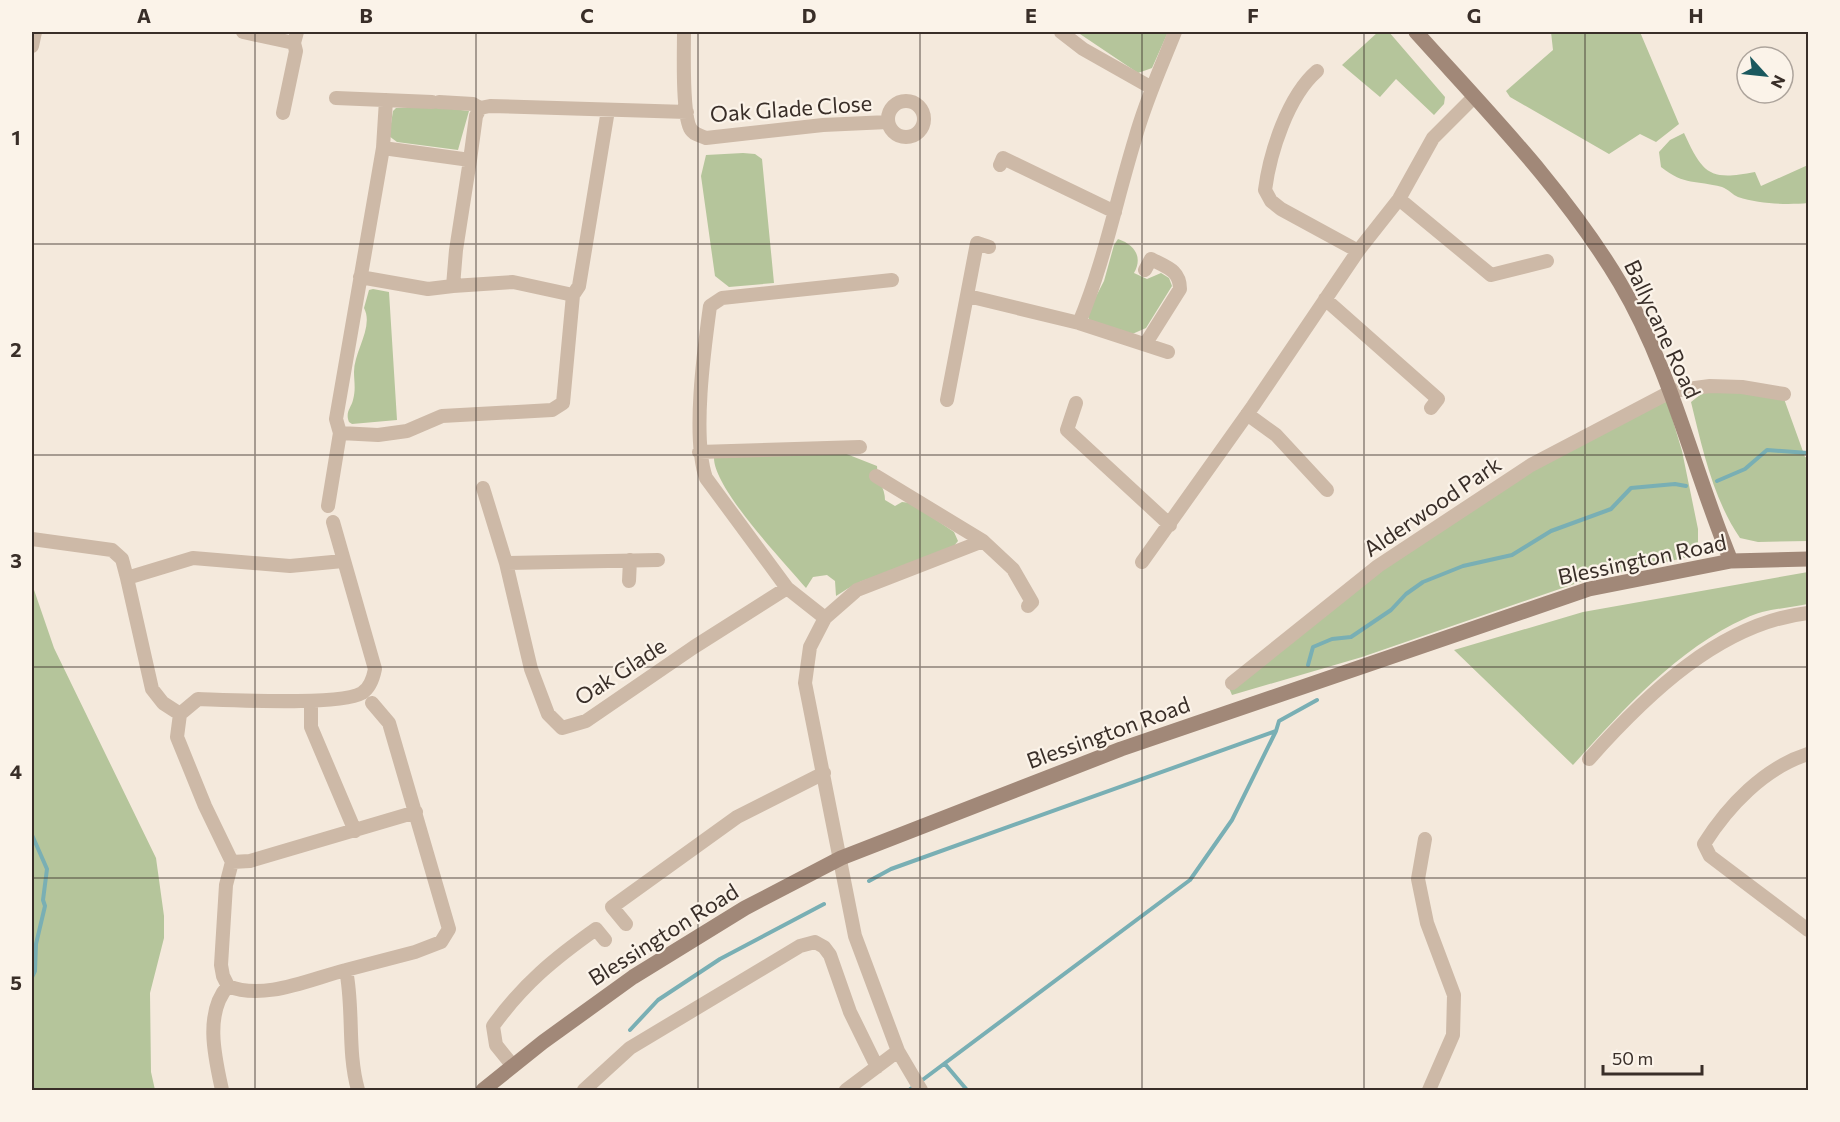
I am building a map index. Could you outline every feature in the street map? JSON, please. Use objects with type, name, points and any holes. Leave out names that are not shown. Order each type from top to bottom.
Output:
[{"type":"main road","name":"Ballycane Road","points":[[1416,32],[1564,201],[1620,283],[1672,391],[1708,504],[1731,561]]},
{"type":"main road","name":"Blessington Road","points":[[483,1090],[633,977],[745,908],[840,858],[1121,749],[1588,589],[1731,561],[1809,560]]},
{"type":"street","points":[[32,46],[35,32]]},
{"type":"street","points":[[243,32],[295,37],[296,51],[283,113]]},
{"type":"street","points":[[336,98],[473,104],[480,108],[489,106],[687,112],[684,32]]},
{"type":"street","points":[[1061,32],[1083,49],[1152,88]]},
{"type":"street","points":[[1079,323],[1096,282],[1135,138],[1175,32]]},
{"type":"street","points":[[1317,71],[1300,93],[1282,127],[1273,151],[1265,190],[1271,201],[1281,209],[1358,251]]},
{"type":"street","points":[[1142,562],[1170,525],[1358,251],[1399,199],[1433,138],[1474,97]]},
{"type":"street","points":[[328,506],[340,433],[336,419],[383,148],[386,100]]},
{"type":"street","points":[[453,286],[456,250],[476,116],[480,108]]},
{"type":"street","points":[[340,433],[378,435],[407,431],[442,416],[552,410],[563,403],[573,295],[579,286],[608,110]]},
{"type":"street","name":"Oak Glade Close","points":[[687,112],[689,127],[706,138],[823,125],[888,122]]},
{"type":"street","points":[[383,148],[470,160]]},
{"type":"street","points":[[1000,165],[1003,158],[1115,212]]},
{"type":"street","points":[[1399,199],[1491,275],[1547,261]]},
{"type":"street","points":[[947,400],[977,243],[989,247]]},
{"type":"street","points":[[1145,270],[1151,260],[1173,270],[1180,279],[1180,289],[1146,343]]},
{"type":"street","points":[[360,277],[428,288],[513,282],[573,295]]},
{"type":"street","points":[[825,618],[787,588],[718,498],[706,478],[699,452],[708,316],[714,301],[722,298],[892,280]]},
{"type":"street","points":[[968,296],[1079,323],[1168,352]]},
{"type":"street","points":[[1325,299],[1438,399],[1431,408]]},
{"type":"street","points":[[1672,391],[1710,386],[1742,387],[1784,394]]},
{"type":"street","name":"Alderwood Park","points":[[1232,683],[1378,566],[1531,465],[1672,391]]},
{"type":"street","points":[[1076,403],[1067,430],[1170,525]]},
{"type":"street","points":[[1247,414],[1276,435],[1327,490]]},
{"type":"street","points":[[699,452],[860,447]]},
{"type":"street","points":[[876,476],[983,541],[1013,569],[1032,602],[1028,606]]},
{"type":"street","name":"Oak Glade","points":[[483,488],[506,563],[531,669],[548,714],[562,728],[586,721],[694,646],[787,588]]},
{"type":"street","points":[[333,522],[375,669],[373,679],[362,693],[311,701],[198,699],[180,714],[177,737],[205,806],[232,862],[226,885],[221,965],[228,986],[243,992],[261,992],[415,951],[441,942],[447,936],[450,929],[389,723],[372,703]]},
{"type":"street","points":[[32,539],[112,550],[122,559],[152,689],[156,697],[180,714]]},
{"type":"street","points":[[921,1090],[898,1051],[855,936],[805,683],[810,647],[825,618],[857,590],[983,541]]},
{"type":"street","points":[[127,578],[193,558],[290,566],[343,561]]},
{"type":"street","points":[[630,560],[630,581]]},
{"type":"street","points":[[506,563],[658,560]]},
{"type":"street","points":[[1589,759],[1616,729],[1652,696],[1719,645],[1752,627],[1788,615],[1809,613]]},
{"type":"street","points":[[311,701],[311,728],[355,831]]},
{"type":"street","points":[[1809,754],[1768,775],[1743,796],[1718,822],[1704,844],[1710,856],[1809,930]]},
{"type":"street","points":[[626,924],[612,907],[737,817],[824,773]]},
{"type":"street","points":[[232,862],[250,861],[416,812]]},
{"type":"street","points":[[1425,839],[1418,879],[1427,923],[1454,995],[1453,1035],[1429,1090]]},
{"type":"street","points":[[513,1066],[496,1045],[493,1026],[512,1001],[547,964],[596,929],[605,940]]},
{"type":"street","points":[[584,1090],[630,1048],[800,946],[814,942],[824,947],[830,955],[850,1012],[877,1067]]},
{"type":"street","points":[[346,970],[352,998],[352,1062],[358,1090]]},
{"type":"street","points":[[222,1090],[216,1062],[214,1028],[217,1002],[228,986]]},
{"type":"street","points":[[846,1090],[898,1051]]},
{"type":"green space","points":[[1077,32],[1168,32],[1152,68],[1138,73]]},
{"type":"green space","points":[[1378,32],[1389,32],[1445,97],[1444,104],[1434,115],[1396,79],[1380,97],[1342,65]]},
{"type":"green space","points":[[1551,32],[1640,32],[1679,124],[1656,142],[1640,134],[1609,154],[1510,97],[1506,91],[1553,50]]},
{"type":"green space","points":[[436,107],[469,111],[458,150],[397,142],[389,136],[393,111],[396,108]]},
{"type":"green space","points":[[1684,133],[1697,158],[1709,171],[1727,175],[1755,172],[1761,186],[1808,165],[1808,203],[1755,201],[1736,196],[1722,187],[1684,180],[1669,173],[1661,167],[1659,152],[1670,140]]},
{"type":"green space","points":[[755,154],[762,159],[774,283],[729,287],[715,276],[701,176],[706,155]]},
{"type":"green space","points":[[1118,239],[1136,252],[1138,262],[1134,273],[1147,279],[1161,273],[1169,278],[1172,286],[1146,328],[1130,335],[1090,322],[1087,314],[1104,281],[1114,245]]},
{"type":"green space","points":[[369,290],[389,292],[397,420],[352,424],[349,422],[348,415],[355,389],[355,364],[367,323],[364,308]]},
{"type":"green space","points":[[1710,387],[1783,396],[1805,457],[1808,458],[1808,541],[1758,542],[1740,538],[1722,507],[1704,455],[1691,402]]},
{"type":"green space","points":[[1667,401],[1682,451],[1698,529],[1698,542],[1688,557],[1583,581],[1362,657],[1232,695],[1229,688],[1380,568],[1533,467]]},
{"type":"green space","points":[[844,453],[877,466],[885,500],[895,506],[902,502],[911,503],[954,532],[958,541],[941,555],[865,580],[836,596],[835,581],[827,575],[813,577],[806,588],[737,506],[725,488],[714,458]]},
{"type":"green space","points":[[1808,572],[1808,604],[1753,615],[1697,646],[1652,682],[1573,765],[1454,650],[1583,612]]},
{"type":"green space","points":[[32,584],[54,648],[156,858],[164,916],[164,938],[150,993],[151,1072],[155,1090],[32,1090]]},
{"type":"waterway","points":[[1717,481],[1745,469],[1767,450],[1808,453]]},
{"type":"waterway","points":[[1308,665],[1313,647],[1332,639],[1351,637],[1391,610],[1406,594],[1423,582],[1463,566],[1512,555],[1551,531],[1611,509],[1631,488],[1675,484],[1686,486]]},
{"type":"waterway","points":[[869,881],[891,869],[1276,731],[1279,721],[1317,700]]},
{"type":"waterway","points":[[909,1090],[1190,880],[1232,820],[1276,731]]},
{"type":"waterway","points":[[32,835],[47,869],[43,900],[45,906],[36,944],[35,971],[32,977]]},
{"type":"waterway","points":[[630,1030],[658,1000],[720,959],[824,904]]},
{"type":"waterway","points":[[945,1064],[967,1090]]}]
